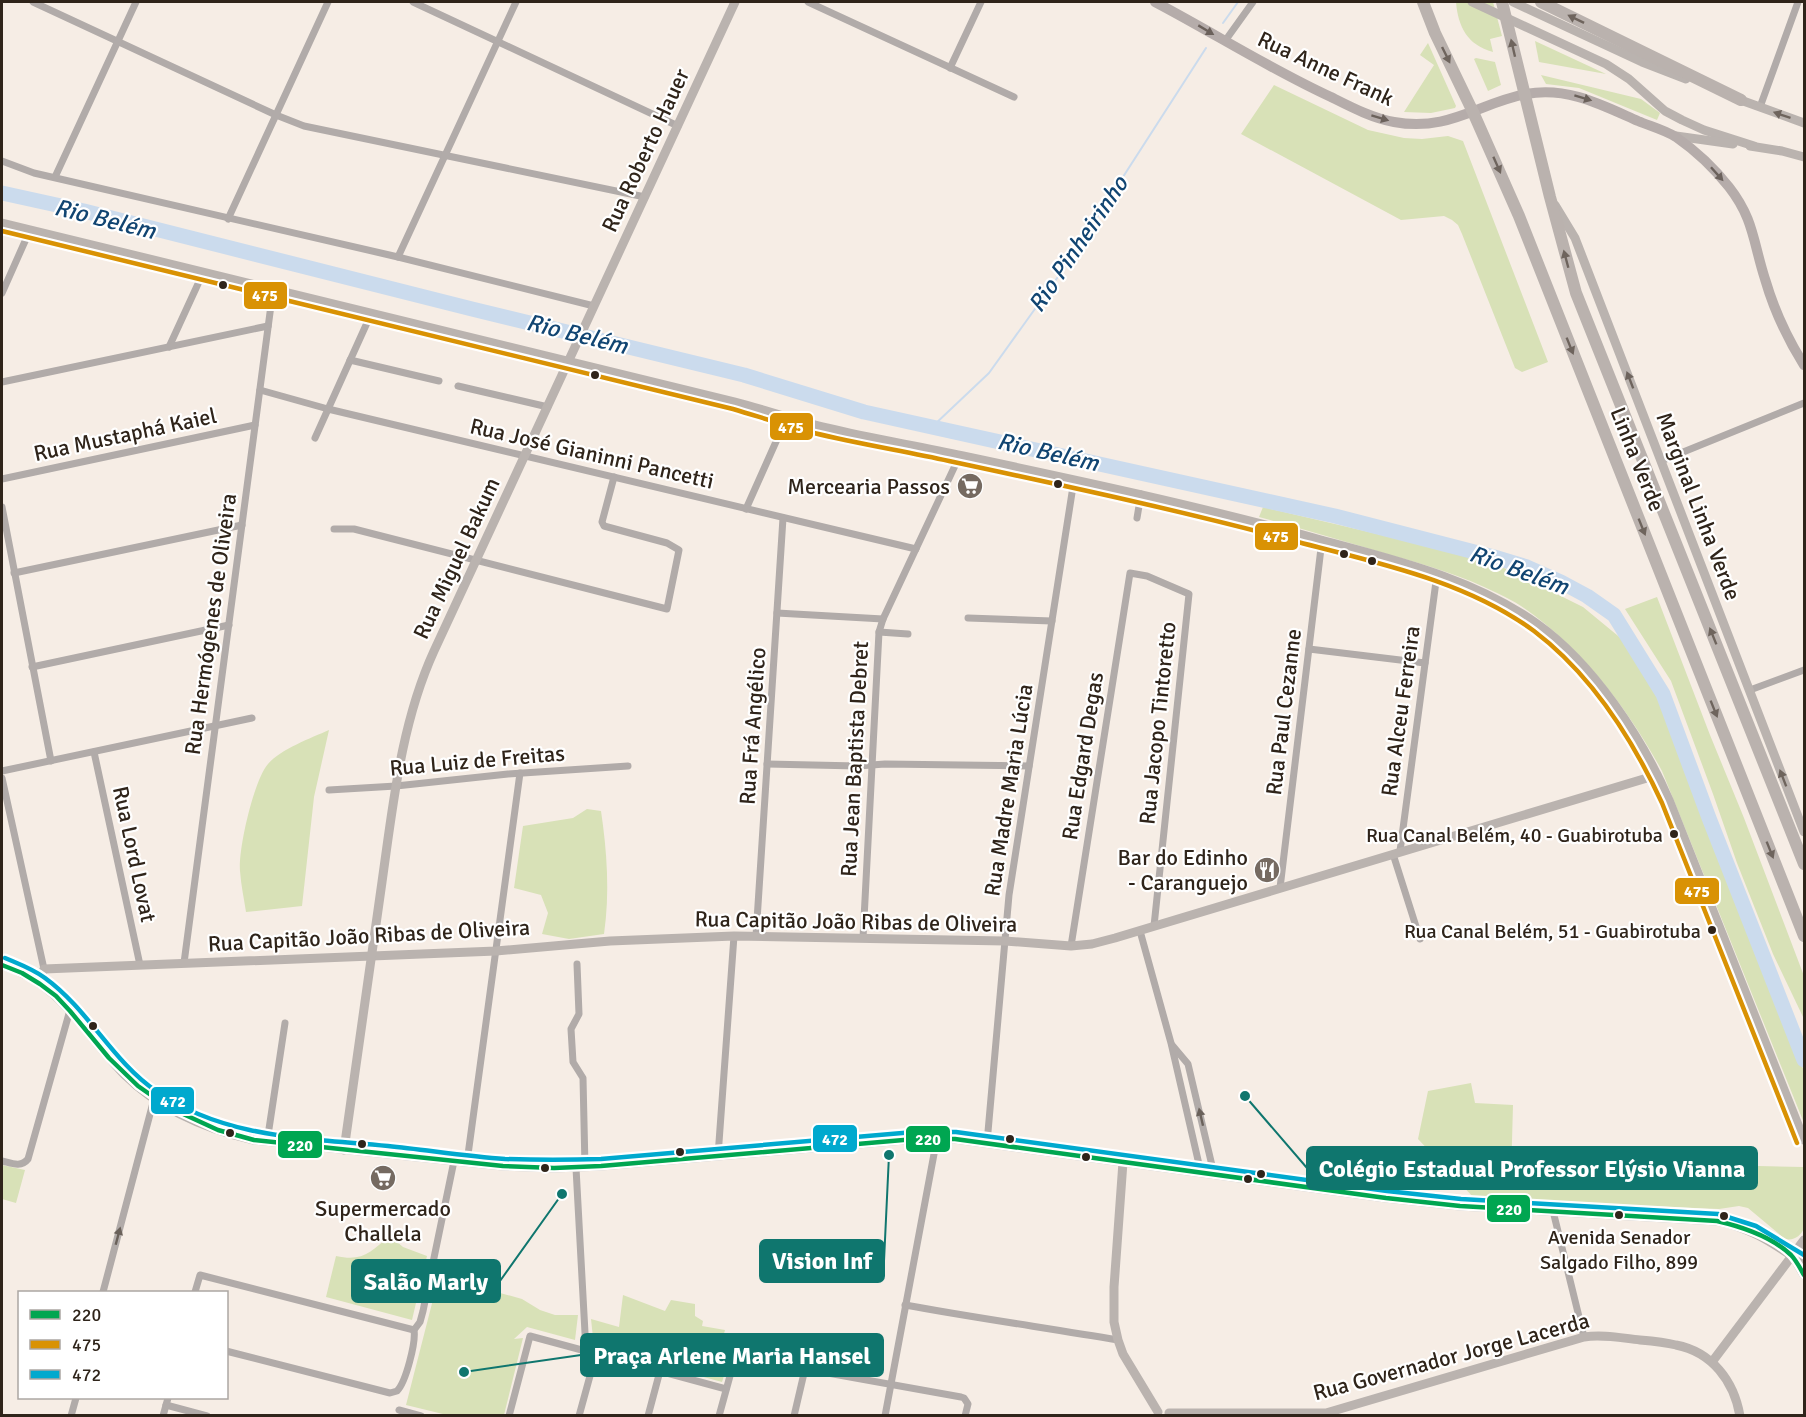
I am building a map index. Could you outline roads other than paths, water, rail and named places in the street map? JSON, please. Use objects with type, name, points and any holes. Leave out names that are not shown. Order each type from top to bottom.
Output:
[{"type":"highway","name":"Linha Verde","points":[[1423,2],[1519,216],[1804,936]]},
{"type":"highway","name":"Linha Verde","points":[[1502,2],[1550,197],[1582,310],[1804,864]]},
{"type":"highway","points":[[1541,2],[1742,100]]},
{"type":"main road","name":"Rua Anne Frank","points":[[1155,2],[1291,78],[1380,118],[1406,124],[1435,123],[1455,119],[1525,94],[1551,92],[1575,95],[1598,103],[1673,136],[1713,168],[1744,209],[1752,227],[1764,277],[1775,309],[1791,344],[1804,365]]},
{"type":"street","points":[[33,2],[276,115],[317,129],[645,197]]},
{"type":"street","points":[[55,177],[136,2]]},
{"type":"street","points":[[228,219],[328,2]]},
{"type":"street","points":[[413,2],[678,126]]},
{"type":"street","points":[[398,256],[516,2]]},
{"type":"street","name":"Rua Roberto Hauer","points":[[570,358],[735,2]]},
{"type":"street","points":[[808,2],[1014,97]]},
{"type":"street","points":[[950,68],[981,2]]},
{"type":"street","points":[[1225,41],[1252,2]]},
{"type":"street","points":[[1472,2],[1606,64],[1629,80],[1665,111],[1682,120],[1704,130],[1754,146]]},
{"type":"street","points":[[1513,2],[1642,62],[1804,123]]},
{"type":"street","points":[[1760,107],[1798,2]]},
{"type":"street","points":[[1673,136],[1754,146],[1804,157]]},
{"type":"street","points":[[2,161],[22,170],[228,219],[398,256],[592,311]]},
{"type":"street","name":"Marginal Linha Verde","points":[[1550,197],[1575,238],[1804,832]]},
{"type":"street","points":[[2,223],[371,314],[570,358],[833,429],[1141,494],[1322,540],[1437,574],[1478,591],[1519,612],[1564,646],[1591,675],[1616,709],[1657,775],[1804,1140]]},
{"type":"street","points":[[2,293],[30,230]]},
{"type":"street","points":[[169,347],[203,273]]},
{"type":"street","name":"Rua Hermógenes de Oliveira","points":[[184,963],[273,290]]},
{"type":"street","points":[[315,438],[371,314]]},
{"type":"street","points":[[2,382],[268,326]]},
{"type":"street","name":"Rua Miguel Bakum","points":[[344,1150],[396,786],[410,723],[425,673],[570,358]]},
{"type":"street","points":[[350,360],[439,381]]},
{"type":"street","points":[[458,386],[548,406]]},
{"type":"street","name":"Rua José Gianinni Pancetti","points":[[260,390],[328,410],[916,549]]},
{"type":"street","points":[[1661,461],[1803,402]]},
{"type":"street","points":[[746,509],[787,417]]},
{"type":"street","name":"Rua Mustaphá Kaiel","points":[[2,479],[255,425]]},
{"type":"street","name":"Rua Jean Baptista Debret","points":[[863,938],[879,632],[960,455]]},
{"type":"street","points":[[334,529],[354,529],[667,609],[679,550],[667,543],[604,526],[602,522],[614,477]]},
{"type":"street","name":"Rua Madre Maria Lúcia","points":[[987,1143],[1009,895],[1074,480]]},
{"type":"street","points":[[1137,518],[1141,494]]},
{"type":"street","points":[[2,507],[51,760]]},
{"type":"street","name":"Rua Frá Angélico","points":[[756,936],[783,518]]},
{"type":"street","points":[[14,573],[242,525]]},
{"type":"street","name":"Rua Paul Cezanne","points":[[1280,888],[1322,540]]},
{"type":"street","name":"Rua Jacopo Tintoretto","points":[[1130,573],[1147,576],[1189,594],[1154,926]]},
{"type":"street","name":"Rua Edgard Degas","points":[[1071,946],[1130,573]]},
{"type":"street","name":"Rua Alceu Ferreira","points":[[1420,939],[1396,852],[1437,574]]},
{"type":"street","points":[[777,612],[883,619]]},
{"type":"street","points":[[968,618],[1052,621]]},
{"type":"street","points":[[33,667],[229,625]]},
{"type":"street","points":[[879,632],[908,634]]},
{"type":"street","points":[[1309,649],[1425,663]]},
{"type":"street","points":[[1750,690],[1804,670]]},
{"type":"street","points":[[2,771],[252,718]]},
{"type":"street","name":"Rua Lord Lovat","points":[[94,752],[140,965]]},
{"type":"street","points":[[767,764],[1029,766]]},
{"type":"street","name":"Rua Luiz de Freitas","points":[[329,790],[628,766]]},
{"type":"street","points":[[467,1162],[520,773]]},
{"type":"street","name":"Rua Capitão João Ribas de Oliveira","points":[[44,969],[496,951],[600,942],[734,936],[1005,941],[1071,946],[1092,944],[1657,775]]},
{"type":"street","points":[[2,778],[44,969],[39,982]]},
{"type":"street","points":[[1140,931],[1171,1043],[1202,1173]]},
{"type":"street","points":[[718,1156],[734,936]]},
{"type":"street","points":[[577,964],[579,1014],[571,1029],[573,1062],[584,1078],[581,1167],[586,1351]]},
{"type":"street","points":[[2,965],[39,982],[55,995],[123,1074],[154,1099],[209,1127],[267,1142],[523,1167],[581,1167],[937,1138],[1439,1204],[1684,1218],[1730,1223],[1754,1232],[1804,1264]]},
{"type":"street","points":[[2,1161],[19,1165],[28,1159],[70,1010]]},
{"type":"street","points":[[267,1142],[285,1023]]},
{"type":"street","points":[[1171,1043],[1188,1064],[1214,1174]]},
{"type":"street","points":[[104,1291],[154,1099]]},
{"type":"street","points":[[885,1416],[937,1138]]},
{"type":"street","points":[[228,1352],[390,1393],[397,1391],[403,1384],[415,1339],[414,1330],[420,1322],[423,1311],[454,1161]]},
{"type":"street","points":[[1123,1162],[1114,1315],[1118,1340],[1127,1362],[1156,1414]]},
{"type":"street","points":[[1553,1212],[1584,1337]]},
{"type":"street","points":[[1712,1362],[1804,1240]]},
{"type":"street","points":[[1792,1256],[1804,1275]]},
{"type":"street","points":[[196,1291],[200,1275],[414,1330]]},
{"type":"street","points":[[905,1305],[996,1322],[1118,1340]]},
{"type":"street","points":[[509,1416],[530,1336],[726,1389]]},
{"type":"street","name":"Rua Governador Jorge Lacerda","points":[[1156,1414],[1164,1411],[1170,1414],[1326,1413],[1584,1337],[1608,1336],[1677,1345],[1712,1362],[1724,1374],[1733,1389],[1740,1416]]},
{"type":"street","points":[[579,1416],[596,1354]]},
{"type":"street","points":[[719,1416],[733,1365],[737,1359],[744,1358],[961,1397],[967,1401],[966,1416]]},
{"type":"street","points":[[794,1416],[806,1369]]},
{"type":"street","points":[[648,1416],[660,1371]]},
{"type":"street","points":[[71,1416],[76,1399]]},
{"type":"street","points":[[163,1416],[167,1401],[207,1416]]},
{"type":"street","points":[[399,1410],[421,1416]]},
{"type":"waterway","name":"Rio Pinheirinho","points":[[1223,23],[1238,2]]},
{"type":"waterway","name":"Rio Pinheirinho","points":[[933,426],[989,373],[1065,267],[1206,48]]},
{"type":"waterway","name":"Rio Belém","points":[[2,193],[84,211],[744,375],[864,412],[1335,516],[1494,557],[1527,567],[1561,582],[1587,596],[1614,615],[1663,694],[1804,1060]]},
{"type":"place","name":"Mercearia Passos","points":[[970,486]]},
{"type":"place","name":"Rua Canal Belém, 40 - Guabirotuba","points":[[1674,834]]},
{"type":"place","name":"Bar do Edinho - Caranguejo","points":[[1267,870]]},
{"type":"place","name":"Rua Canal Belém, 51 - Guabirotuba","points":[[1712,930]]},
{"type":"place","name":"Colégio Estadual Professor Elýsio Vianna","points":[[1245,1096]]},
{"type":"place","name":"Vision Inf","points":[[889,1155]]},
{"type":"place","name":"Supermercado Challela","points":[[383,1178]]},
{"type":"place","name":"Salão Marly","points":[[562,1194]]},
{"type":"place","name":"Avenida Senador Salgado Filho, 899","points":[[1619,1215]]},
{"type":"place","name":"Praça Arlene Maria Hansel","points":[[464,1372]]}]
